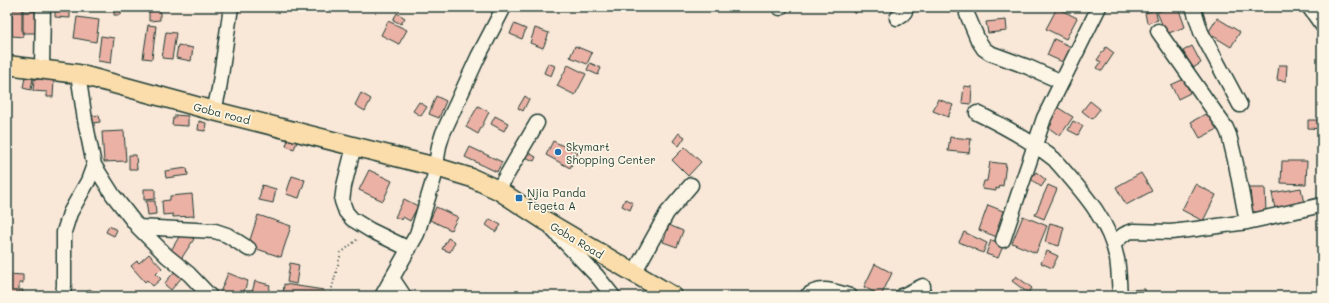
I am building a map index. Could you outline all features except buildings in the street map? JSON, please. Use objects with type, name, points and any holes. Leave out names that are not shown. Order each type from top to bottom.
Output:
[{"type":"main road","name":"Goba road","points":[[7,65],[78,74],[214,111],[436,167]]},
{"type":"main road","name":"Goba Road","points":[[436,167],[472,178],[498,190],[544,220],[673,296]]},
{"type":"street","points":[[42,69],[43,7]]},
{"type":"street","points":[[214,111],[219,89],[231,7]]},
{"type":"street","points":[[382,296],[419,228],[436,167],[439,146],[447,124],[478,57],[504,7]]},
{"type":"street","points":[[897,18],[904,13],[907,7]]},
{"type":"street","points":[[1003,240],[1044,118],[1099,7]]},
{"type":"street","points":[[1193,7],[1201,32],[1240,105]]},
{"type":"street","points":[[1309,7],[1322,26]]},
{"type":"street","points":[[967,14],[978,40],[984,49],[990,53],[1028,67],[1062,82]]},
{"type":"street","points":[[1158,31],[1226,128],[1236,164],[1247,222]]},
{"type":"street","points":[[78,74],[94,166],[113,195],[138,227],[167,256],[189,274],[210,296]]},
{"type":"street","points":[[977,113],[1002,125],[1035,145],[1054,159],[1089,198],[1097,210],[1113,245],[1117,260],[1120,296]]},
{"type":"street","points":[[498,190],[537,123]]},
{"type":"street","points":[[354,146],[344,186],[342,201],[344,209],[348,216],[370,230],[408,249]]},
{"type":"street","points":[[63,296],[64,232],[70,213],[88,182],[94,166]]},
{"type":"street","points":[[634,273],[667,213],[691,185]]},
{"type":"street","points":[[1113,245],[1123,234],[1127,232],[1171,232],[1247,222],[1322,205]]},
{"type":"street","points":[[544,220],[597,276],[613,296]]},
{"type":"street","points":[[138,227],[216,231],[227,235],[249,249]]},
{"type":"street","points":[[392,278],[404,296]]},
{"type":"street","points":[[902,296],[923,286]]},
{"type":"street","points":[[808,296],[811,293],[823,289],[836,291],[850,296]]},
{"type":"path","points":[[330,296],[341,253],[370,230]]},
{"type":"place","name":"Skymart Shopping Center","points":[[558,152]]},
{"type":"place","name":"Njia Panda Tegeta A","points":[[519,198]]}]
